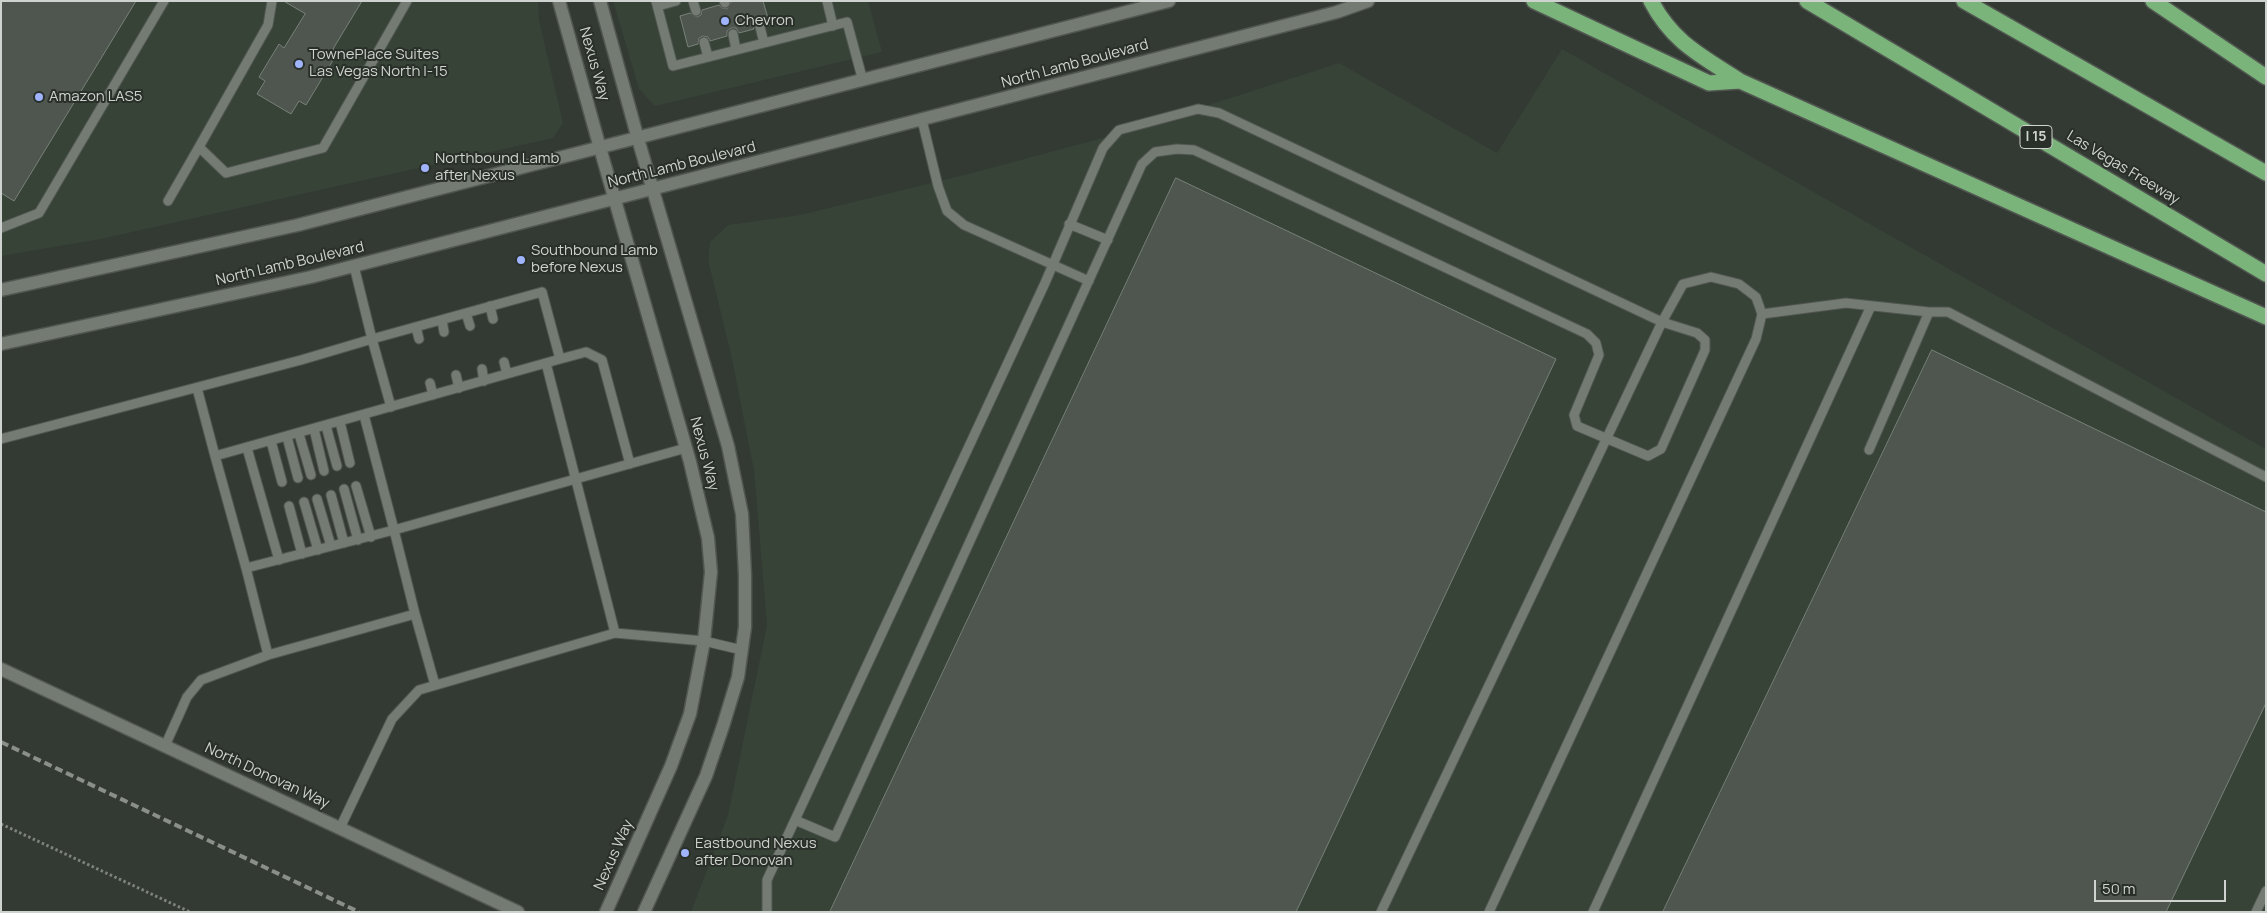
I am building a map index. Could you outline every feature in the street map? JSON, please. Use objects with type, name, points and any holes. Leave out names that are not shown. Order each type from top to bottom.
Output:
[{"type":"highway","points":[[1534,1],[1709,82],[1740,81]]},
{"type":"highway","points":[[1651,1],[1661,20],[1683,44],[1740,81],[2266,317]]},
{"type":"highway","name":"Las Vegas Freeway","points":[[1807,1],[2266,274]]},
{"type":"highway","points":[[1964,1],[2266,174]]},
{"type":"highway","points":[[2153,1],[2266,77]]},
{"type":"main road","name":"Nexus Way","points":[[559,1],[686,448],[708,538],[710,564],[704,640],[690,714],[671,766],[606,912]]},
{"type":"main road","name":"Nexus Way","points":[[600,1],[638,139],[728,446],[742,514],[745,627],[738,676],[706,776],[644,912]]},
{"type":"main road","points":[[1,290],[298,226],[1169,1]]},
{"type":"main road","name":"North Lamb Boulevard","points":[[1,344],[354,266],[1337,12],[1368,1]]},
{"type":"main road","name":"North Donovan Way","points":[[1,669],[518,912]]},
{"type":"lane","points":[[1,228],[39,213],[164,1]]},
{"type":"lane","points":[[168,201],[268,26],[272,1]]},
{"type":"lane","points":[[199,147],[226,173],[322,148],[407,1]]},
{"type":"lane","points":[[676,1],[657,4],[673,66],[847,22],[863,81]]},
{"type":"lane","points":[[693,1],[696,11]]},
{"type":"lane","points":[[827,1],[833,26]]},
{"type":"lane","points":[[760,27],[764,43]]},
{"type":"lane","points":[[733,34],[736,50]]},
{"type":"lane","points":[[704,42],[708,57]]},
{"type":"lane","points":[[767,912],[767,880],[1052,265],[1104,148],[1119,130],[1198,108],[1218,113],[1662,322],[1698,333],[1705,340],[1705,350],[1661,449],[1648,456],[1577,426],[1574,415],[1599,355],[1596,344],[1587,334],[1194,150],[1177,149],[1155,152],[1142,164],[835,837],[795,820]]},
{"type":"lane","points":[[922,120],[938,186],[947,211],[964,224],[1089,281]]},
{"type":"lane","points":[[1069,224],[1108,240]]},
{"type":"lane","points":[[354,266],[390,407]]},
{"type":"lane","points":[[1381,912],[1662,322],[1683,284],[1710,277],[1738,284],[1756,297],[1762,314],[1756,339],[1489,912]]},
{"type":"lane","points":[[1,439],[301,360],[372,338],[542,292],[560,359]]},
{"type":"lane","points":[[1762,314],[1846,303],[1929,312],[1948,312],[2266,478]]},
{"type":"lane","points":[[490,306],[493,319]]},
{"type":"lane","points":[[1593,912],[1871,306]]},
{"type":"lane","points":[[1870,450],[1929,312]]},
{"type":"lane","points":[[466,313],[470,326]]},
{"type":"lane","points":[[442,320],[444,332]]},
{"type":"lane","points":[[416,326],[419,339]]},
{"type":"lane","points":[[215,456],[586,352],[602,360],[630,464]]},
{"type":"lane","points":[[504,362],[507,374]]},
{"type":"lane","points":[[546,363],[615,633]]},
{"type":"lane","points":[[482,369],[484,381]]},
{"type":"lane","points":[[456,375],[459,388]]},
{"type":"lane","points":[[430,383],[433,395]]},
{"type":"lane","points":[[197,388],[268,655]]},
{"type":"lane","points":[[364,415],[435,686]]},
{"type":"lane","points":[[340,422],[350,463]]},
{"type":"lane","points":[[326,426],[337,466]]},
{"type":"lane","points":[[314,429],[324,471]]},
{"type":"lane","points":[[299,434],[311,475]]},
{"type":"lane","points":[[286,437],[298,478]]},
{"type":"lane","points":[[271,441],[282,482]]},
{"type":"lane","points":[[247,448],[279,560]]},
{"type":"lane","points":[[246,568],[370,537],[686,448]]},
{"type":"lane","points":[[356,486],[370,537]]},
{"type":"lane","points":[[344,489],[358,540]]},
{"type":"lane","points":[[331,495],[344,543]]},
{"type":"lane","points":[[317,498],[331,546]]},
{"type":"lane","points":[[304,502],[318,550]]},
{"type":"lane","points":[[288,506],[302,554]]},
{"type":"lane","points":[[166,746],[188,697],[201,680],[268,655],[415,614]]},
{"type":"lane","points":[[340,828],[392,719],[420,690],[615,633],[704,640],[742,650]]},
{"type":"lane","points":[[2256,912],[2266,890]]},
{"type":"path","points":[[1,824],[190,912]]},
{"type":"shaded area","points":[[1,1],[538,1],[539,20],[563,123],[553,138],[101,239],[1,256]]},
{"type":"shaded area","points":[[613,1],[868,1],[882,52],[655,106],[639,89]]},
{"type":"shaded area","points":[[1562,49],[2266,449],[2266,912],[691,912],[728,815],[767,625],[754,471],[732,359],[708,260],[710,242],[728,225],[800,215],[972,173],[1125,132],[1339,63],[1497,153]]},
{"type":"building","name":"Amazon LAS5","points":[[1,1],[136,1],[14,201],[1,193]]},
{"type":"building","name":"TownePlace Suites Las Vegas North I-15","points":[[284,1],[362,1],[333,49],[338,52],[306,105],[299,101],[291,114],[257,94],[265,81],[259,77],[279,44],[284,48],[305,14]]},
{"type":"building","name":"Chevron","points":[[763,1],[770,25],[766,26],[764,22],[758,21],[754,25],[754,29],[739,33],[736,28],[731,28],[727,31],[727,36],[710,41],[708,37],[703,36],[699,38],[698,44],[688,47],[680,16],[690,13],[697,17],[701,15],[702,10],[719,5],[727,9],[731,2]]},
{"type":"building","points":[[1176,178],[1556,359],[1296,912],[830,912]]},
{"type":"building","points":[[1932,350],[2266,512],[2266,703],[2166,912],[1663,912]]},
{"type":"railway","points":[[1,742],[359,912]]},
{"type":"place","name":"Chevron","points":[[725,21]]},
{"type":"place","name":"TownePlace Suites Las Vegas North I-15","points":[[299,64]]},
{"type":"place","name":"Amazon LAS5","points":[[39,97]]},
{"type":"place","name":"Northbound Lamb after Nexus","points":[[425,168]]},
{"type":"place","name":"Southbound Lamb before Nexus","points":[[521,260]]},
{"type":"place","name":"Eastbound Nexus after Donovan","points":[[685,853]]}]
